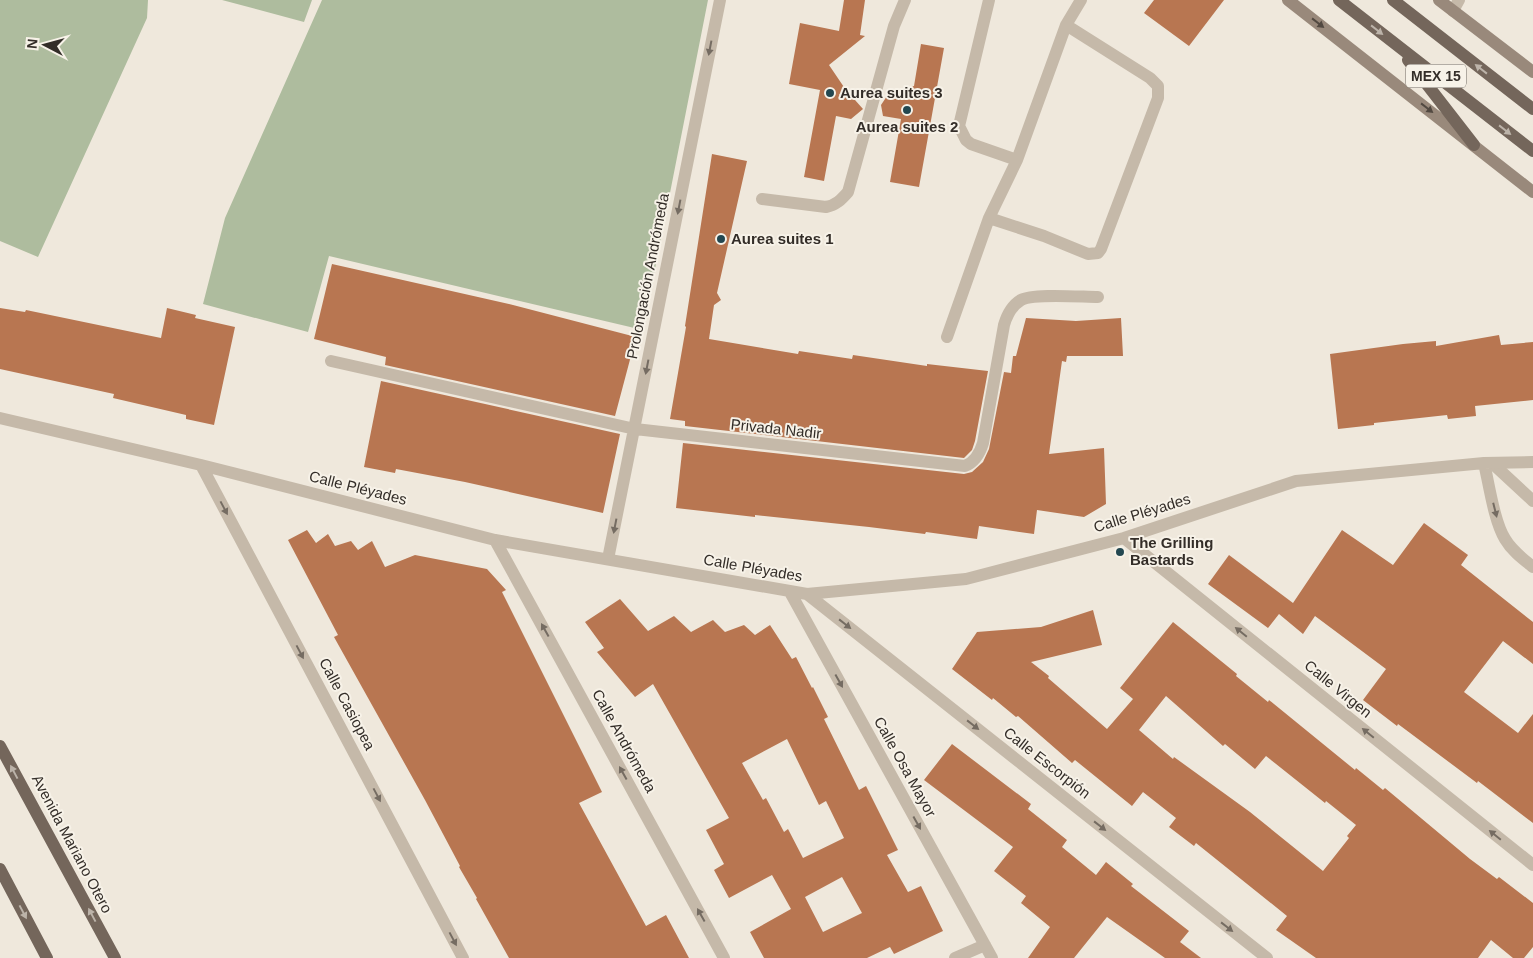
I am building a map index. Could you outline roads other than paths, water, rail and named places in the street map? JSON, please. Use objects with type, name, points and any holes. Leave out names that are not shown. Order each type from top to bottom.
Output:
[{"type":"main road","points":[[1288,0],[1533,192]]},
{"type":"main road","name":"MEX 15","points":[[1338,0],[1533,151]]},
{"type":"main road","name":"MEX 15","points":[[1393,0],[1533,109]]},
{"type":"main road","points":[[1439,0],[1456,5],[1533,72]]},
{"type":"main road","points":[[1398,46],[1474,145]]},
{"type":"main road","name":"Avenida Mariano Otero","points":[[0,746],[115,958]]},
{"type":"main road","points":[[1,872],[47,958]]},
{"type":"street","name":"Prolongación Andrómeda","points":[[608,558],[720,0]]},
{"type":"street","points":[[762,199],[826,207],[842,200],[848,192],[894,26],[905,0]]},
{"type":"street","points":[[989,0],[959,126],[966,140],[971,144],[1017,160]]},
{"type":"street","points":[[947,337],[989,218],[1017,160],[1066,25],[1081,0]]},
{"type":"street","points":[[989,218],[1044,236],[1088,254],[1098,253],[1103,245],[1158,98],[1158,86],[1150,78],[1066,25]]},
{"type":"street","name":"Privada Nadir","points":[[331,361],[634,429],[965,466],[971,464],[976,458],[984,443],[1004,326],[1007,315],[1012,307],[1026,298],[1098,297]]},
{"type":"street","name":"Calle Pléyades","points":[[0,418],[201,465],[495,540],[608,558],[807,594],[966,579],[1124,538],[1296,481],[1488,463],[1533,462]]},
{"type":"street","points":[[1488,463],[1533,501]]},
{"type":"street","points":[[1488,463],[1497,516],[1504,538],[1518,556],[1533,567]]},
{"type":"street","name":"Calle Casiopea","points":[[201,465],[464,958]]},
{"type":"street","name":"Calle Virgen","points":[[1124,538],[1533,865]]},
{"type":"street","name":"Calle Andrómeda","points":[[495,540],[724,958]]},
{"type":"street","name":"Calle Osa Mayor","points":[[790,592],[992,958]]},
{"type":"street","name":"Calle Escorpión","points":[[807,594],[1267,958]]},
{"type":"street","points":[[954,958],[985,945]]},
{"type":"place","name":"Aurea suites 3","points":[[830,93]]},
{"type":"place","name":"Aurea suites 2","points":[[907,110]]},
{"type":"place","name":"Aurea suites 1","points":[[721,239]]},
{"type":"place","name":"The Grilling Bastards","points":[[1120,552]]}]
